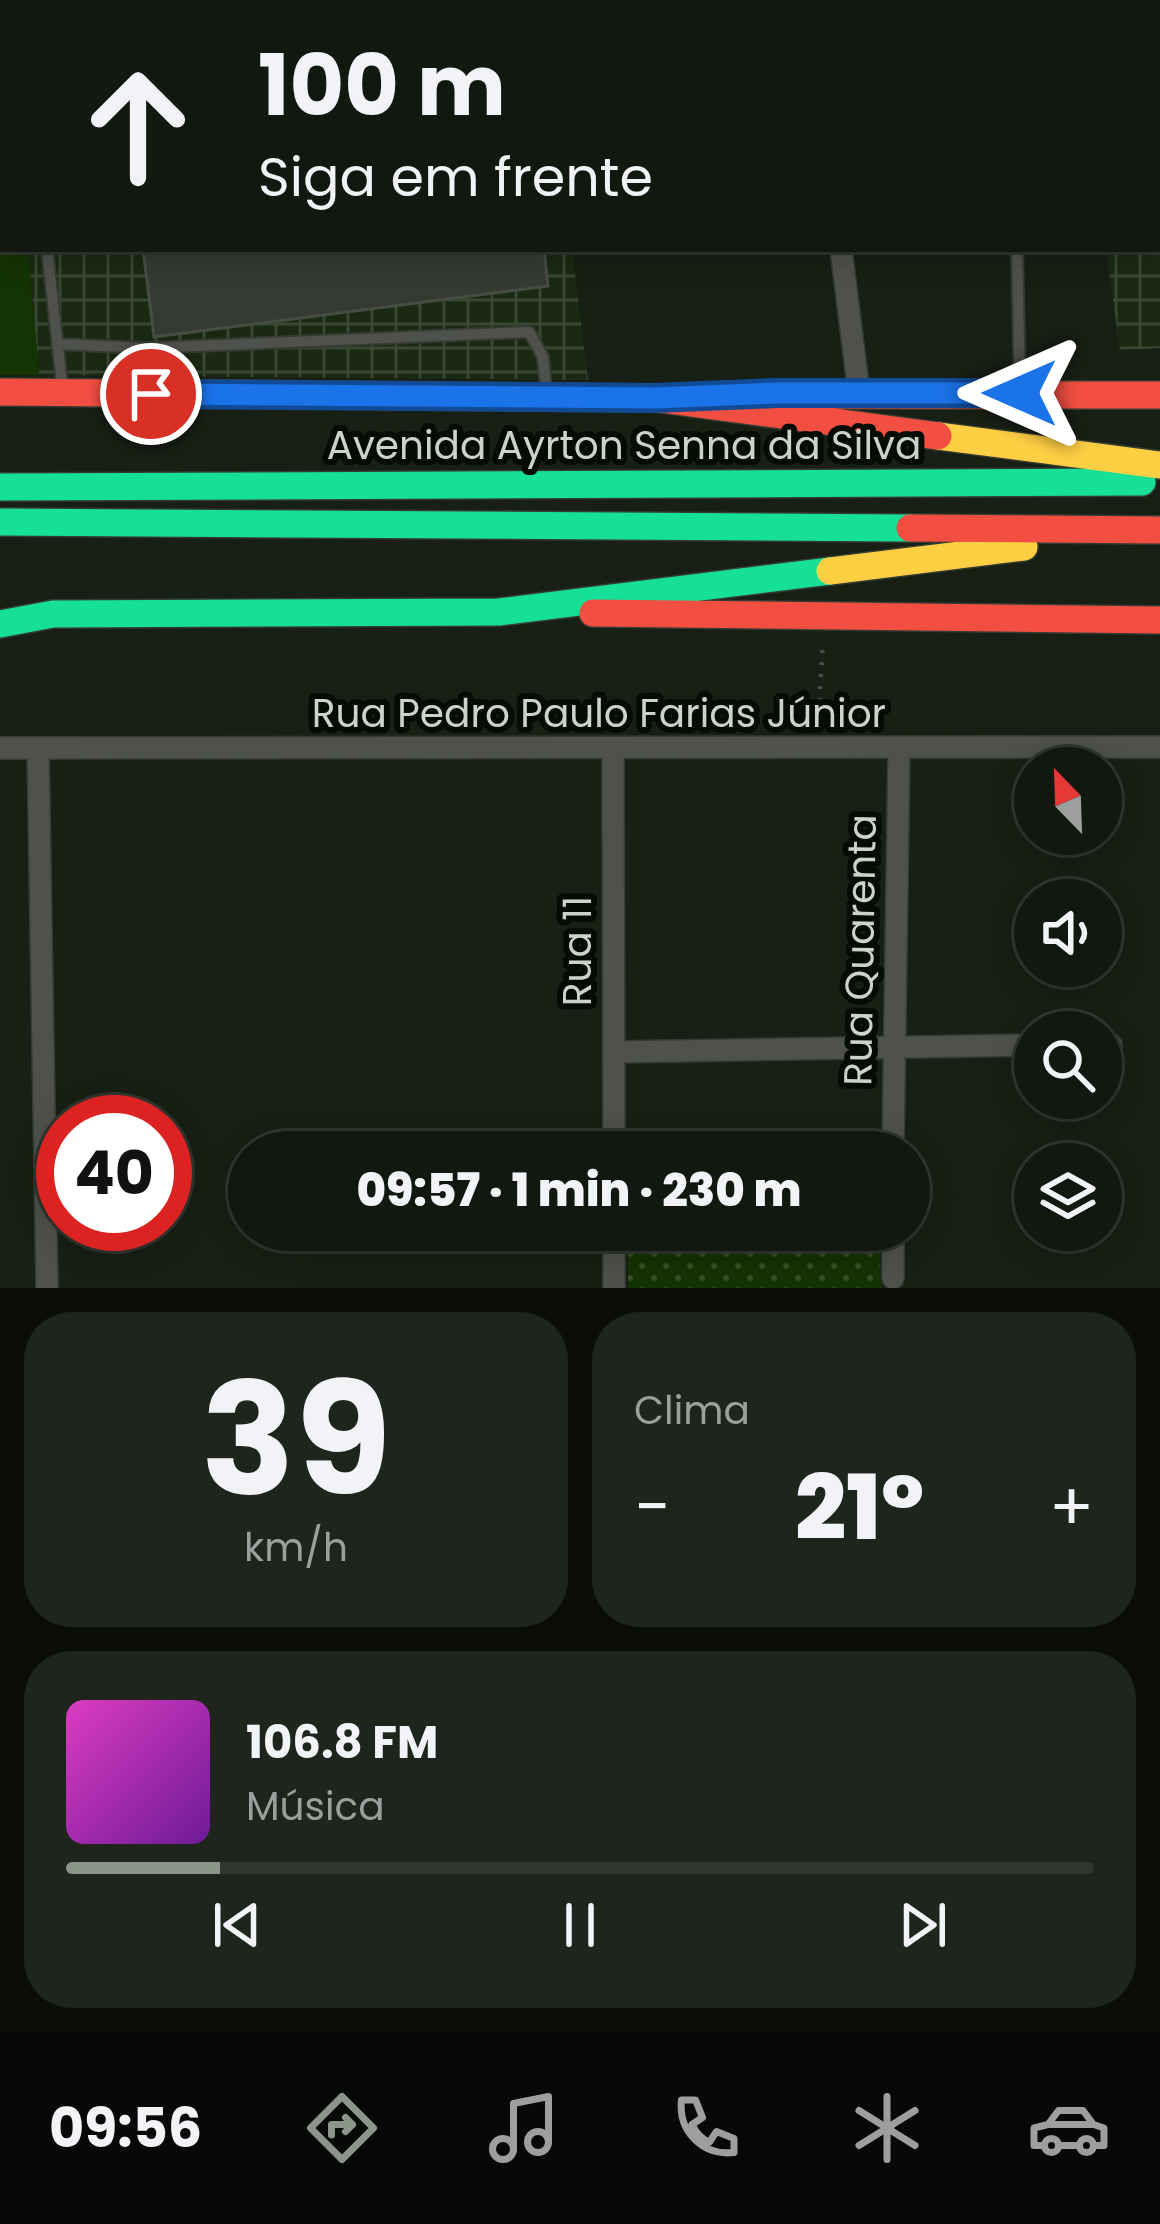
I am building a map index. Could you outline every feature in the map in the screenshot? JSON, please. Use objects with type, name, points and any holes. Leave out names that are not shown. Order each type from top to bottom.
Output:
[{"type":"main road","points":[[0,392],[655,398],[860,393],[1160,395]]},
{"type":"main road","points":[[655,398],[1160,465]]},
{"type":"main road","name":"Avenida Ayrton Senna da Silva","points":[[0,488],[1160,482]]},
{"type":"main road","name":"Avenida Ayrton Senna da Silva","points":[[0,522],[1151,530]]},
{"type":"main road","points":[[499,612],[1151,530]]},
{"type":"main road","points":[[0,624],[53,614],[92,613],[499,612],[1160,620]]},
{"type":"street","points":[[841,252],[860,393]]},
{"type":"street","name":"Rua Pedro Paulo Farias Júnior","points":[[0,748],[1160,747]]},
{"type":"street","points":[[38,748],[47,1288]]},
{"type":"street","name":"Rua 11","points":[[613,749],[614,1131]]},
{"type":"street","name":"Rua Quarenta","points":[[893,1131],[899,749]]},
{"type":"street","points":[[614,1052],[1014,1045]]},
{"type":"street","points":[[614,1251],[614,1288]]},
{"type":"street","points":[[893,1251],[893,1278]]},
{"type":"lane","points":[[47,252],[63,393]]},
{"type":"lane","points":[[1017,252],[1020,393]]},
{"type":"lane","points":[[57,344],[146,348],[530,332],[543,357],[546,397]]},
{"type":"path","points":[[817,749],[824,617]]},
{"type":"shaded area","points":[[28,252],[572,252],[588,380],[39,375]]},
{"type":"shaded area","points":[[1106,252],[1160,252],[1160,348],[1120,350]]},
{"type":"green space","points":[[0,252],[28,252],[39,375],[0,375]]},
{"type":"green space","points":[[628,1251],[880,1251],[881,1288],[628,1288]]},
{"type":"building","points":[[143,252],[544,252],[548,286],[154,337]]},
{"type":"traffic: fast","points":[[0,487],[1142,482]]},
{"type":"traffic: fast","points":[[0,522],[910,528]]},
{"type":"traffic: fast","points":[[0,624],[53,614],[499,612],[830,571]]},
{"type":"traffic: slow","points":[[938,436],[1160,465]]},
{"type":"traffic: slow","points":[[830,571],[1024,547]]},
{"type":"traffic: jam","points":[[0,392],[654,398],[938,436]]},
{"type":"traffic: jam","points":[[726,395],[1160,395]]},
{"type":"traffic: jam","points":[[910,528],[1160,530]]},
{"type":"traffic: jam","points":[[593,613],[1160,620]]},
{"type":"route","points":[[151,394],[655,398],[1020,393]]}]
